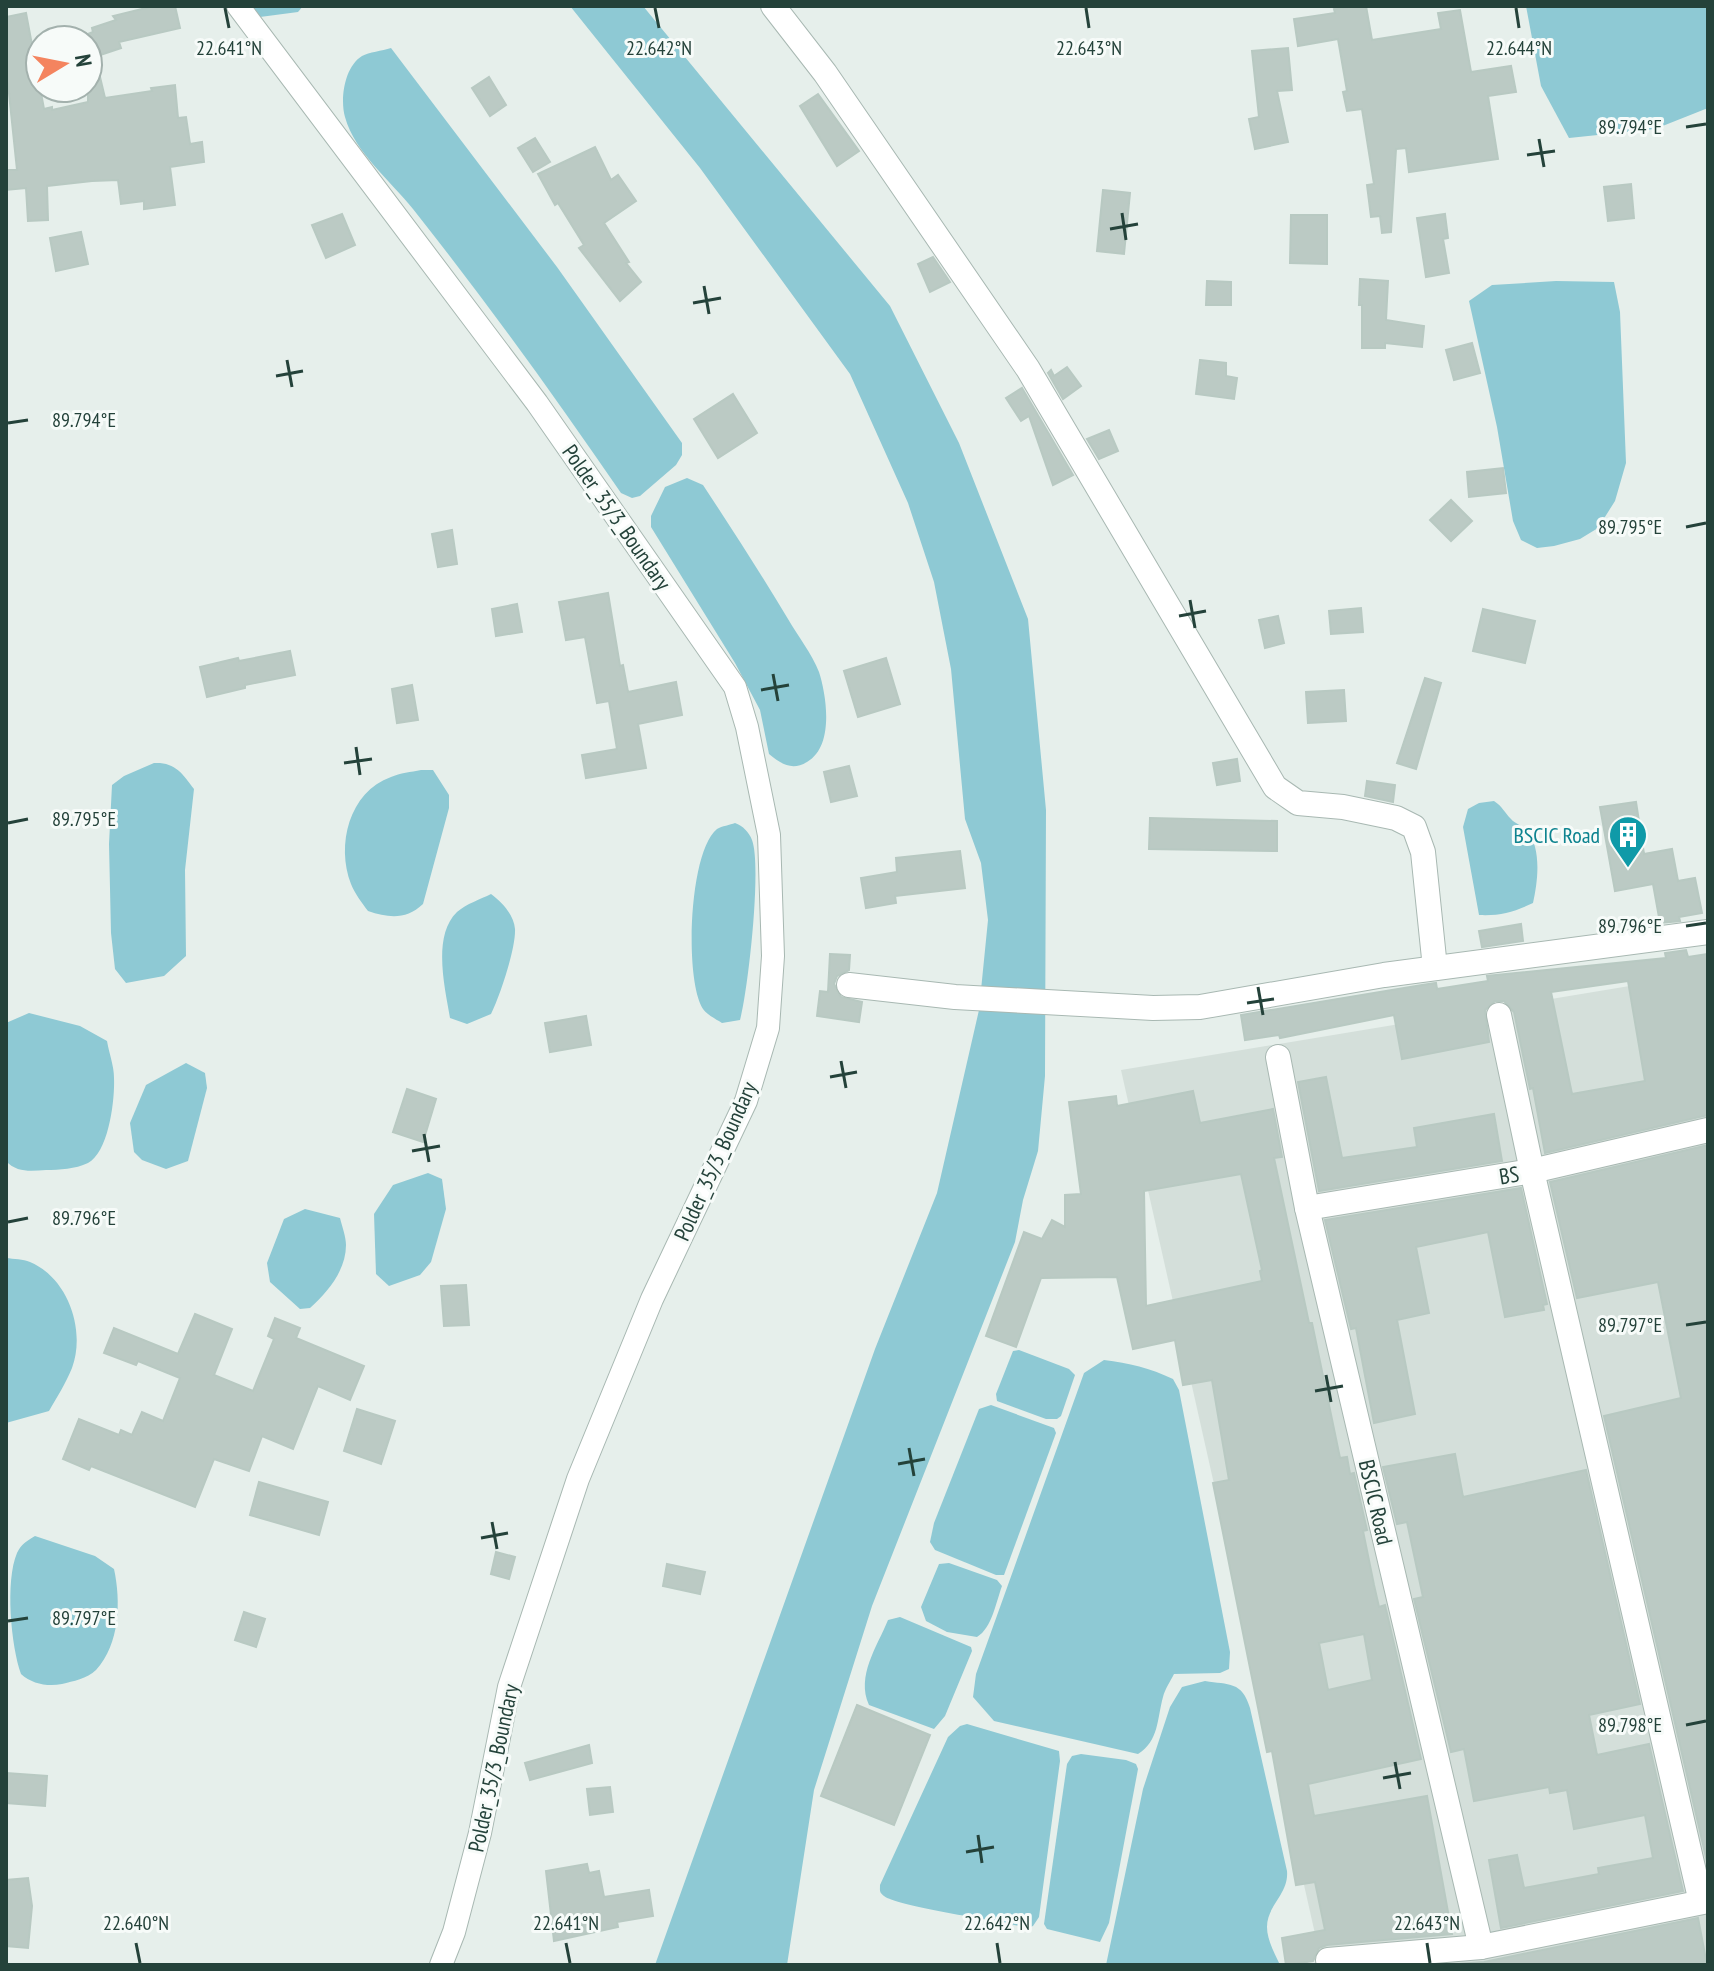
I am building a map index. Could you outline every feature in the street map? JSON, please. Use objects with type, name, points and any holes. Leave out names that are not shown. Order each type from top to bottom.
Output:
[{"type":"street","name":"Polder_35/3_Boundary","points":[[238,6],[537,403],[735,687],[747,727],[769,835],[773,956],[768,1028],[746,1101],[652,1299],[578,1479],[509,1687],[480,1833],[454,1932],[441,1965]]},
{"type":"street","points":[[773,6],[825,73],[1028,369],[1275,787],[1298,803],[1343,807],[1382,815],[1414,827],[1423,852],[1435,968]]},
{"type":"street","points":[[849,985],[955,997],[1112,1006],[1200,1007],[1435,968],[1708,932]]},
{"type":"street","points":[[1328,1960],[1481,1947],[1705,1901],[1532,1171],[1499,1015]]},
{"type":"street","name":"BSCIC Road","points":[[1278,1057],[1307,1208],[1481,1947]]},
{"type":"street","name":"BS","points":[[1307,1208],[1532,1171],[1708,1130]]},
{"type":"shaded area","points":[[1708,973],[1708,1965],[1322,1965],[1121,1070]]},
{"type":"water","points":[[246,6],[303,6],[298,12],[260,17]]},
{"type":"water","points":[[570,6],[643,6],[890,306],[959,443],[1028,619],[1046,810],[1045,1076],[1038,1151],[1023,1200],[1015,1242],[872,1606],[814,1790],[787,1965],[655,1965],[875,1349],[937,1193],[979,1010],[988,920],[981,863],[965,819],[951,669],[934,582],[908,503],[850,374],[700,168]]},
{"type":"water","points":[[1526,6],[1708,6],[1708,108],[1655,129],[1569,138],[1541,86]]},
{"type":"water","points":[[391,48],[557,267],[682,443],[682,455],[676,465],[640,496],[632,498],[621,493],[467,279],[357,143],[345,117],[343,93],[347,76],[362,56]]},
{"type":"water","points":[[1556,281],[1614,282],[1620,312],[1626,463],[1615,501],[1598,528],[1580,539],[1537,548],[1521,540],[1513,521],[1497,427],[1469,301],[1492,285]]},
{"type":"water","points":[[687,478],[703,485],[819,672],[826,708],[825,734],[816,755],[802,765],[787,765],[769,754],[760,710],[735,663],[651,527],[651,516],[665,487]]},
{"type":"water","points":[[154,763],[173,767],[194,789],[185,870],[186,956],[164,976],[126,983],[115,969],[111,933],[109,844],[112,785],[124,776]]},
{"type":"water","points":[[433,770],[449,795],[449,808],[423,904],[410,913],[397,916],[368,911],[353,888],[347,869],[346,837],[350,822],[356,807],[377,784],[394,776]]},
{"type":"water","points":[[1494,801],[1531,836],[1537,855],[1536,885],[1533,903],[1507,913],[1479,915],[1463,827],[1468,809],[1479,803]]},
{"type":"water","points":[[735,823],[752,840],[755,901],[740,1020],[722,1023],[703,1009],[697,994],[693,971],[692,916],[700,862],[708,842],[717,829]]},
{"type":"water","points":[[491,894],[510,914],[515,929],[513,948],[491,1014],[467,1024],[450,1018],[443,978],[442,948],[449,922],[457,912]]},
{"type":"water","points":[[29,1013],[80,1026],[107,1041],[114,1078],[109,1124],[101,1148],[95,1157],[83,1165],[30,1171],[15,1168],[6,1161],[6,1023]]},
{"type":"water","points":[[186,1063],[205,1073],[207,1088],[188,1161],[166,1169],[142,1160],[134,1152],[130,1123],[146,1085]]},
{"type":"water","points":[[428,1173],[442,1179],[446,1209],[431,1262],[420,1275],[389,1286],[376,1274],[374,1214],[393,1185]]},
{"type":"water","points":[[305,1209],[340,1218],[346,1245],[343,1263],[329,1288],[310,1308],[300,1309],[270,1282],[267,1263],[284,1219]]},
{"type":"water","points":[[6,1258],[30,1262],[55,1280],[70,1307],[77,1338],[72,1368],[49,1411],[6,1423]]},
{"type":"water","points":[[1019,1350],[1069,1369],[1075,1375],[1061,1416],[1057,1419],[1046,1419],[997,1401],[996,1394],[1013,1351]]},
{"type":"water","points":[[1104,1360],[1139,1366],[1164,1375],[1173,1379],[1179,1390],[1230,1652],[1229,1669],[1220,1673],[1174,1674],[1164,1694],[1154,1736],[1138,1754],[994,1721],[973,1697],[976,1674],[1084,1373]]},
{"type":"water","points":[[991,1405],[1054,1428],[1056,1433],[1004,1575],[996,1575],[935,1550],[930,1542],[934,1523],[979,1409]]},
{"type":"water","points":[[35,1536],[95,1556],[114,1569],[118,1608],[110,1648],[92,1673],[62,1684],[40,1684],[21,1674],[14,1647],[10,1596],[13,1565],[20,1547]]},
{"type":"water","points":[[949,1563],[997,1580],[1002,1586],[990,1621],[977,1637],[947,1632],[926,1621],[921,1607],[939,1564]]},
{"type":"water","points":[[900,1617],[971,1647],[945,1716],[934,1729],[869,1705],[866,1672],[888,1620]]},
{"type":"water","points":[[1205,1681],[1239,1689],[1250,1708],[1287,1871],[1285,1886],[1270,1912],[1267,1927],[1280,1965],[1106,1965],[1143,1789],[1170,1707],[1182,1687]]},
{"type":"water","points":[[967,1724],[1059,1751],[1039,1917],[1028,1928],[909,1905],[884,1896],[880,1891],[880,1885],[948,1737]]},
{"type":"water","points":[[1081,1754],[1126,1760],[1136,1764],[1138,1769],[1109,1923],[1100,1942],[1047,1929],[1044,1924],[1067,1764],[1072,1756]]},
{"type":"building","points":[[154,6],[175,6],[180,28],[119,42],[121,48],[104,54],[104,24],[116,20],[113,16]]},
{"type":"building","points":[[1366,6],[1372,40],[1441,29],[1438,13],[1460,10],[1471,72],[1511,66],[1516,92],[1488,96],[1498,159],[1409,172],[1406,148],[1396,149],[1391,232],[1382,233],[1380,216],[1371,217],[1367,185],[1374,184],[1362,109],[1347,111],[1343,92],[1347,91],[1338,39],[1298,46],[1294,19],[1335,13],[1334,9]]},
{"type":"building","points":[[26,13],[24,104],[43,104],[44,109],[52,107],[52,110],[79,104],[104,104],[104,94],[105,98],[175,85],[178,118],[186,117],[190,144],[202,142],[204,162],[170,167],[175,205],[144,209],[144,201],[121,204],[118,180],[92,181],[47,186],[48,220],[28,221],[26,188],[6,190],[6,170],[17,170],[6,85],[6,17]]},
{"type":"building","points":[[1288,48],[1292,90],[1277,91],[1288,142],[1255,149],[1249,119],[1259,117],[1252,51]]},
{"type":"building","points":[[489,77],[506,105],[490,116],[472,88]]},
{"type":"building","points":[[818,94],[859,151],[837,166],[800,106]]},
{"type":"building","points":[[535,138],[550,162],[533,172],[518,148]]},
{"type":"building","points":[[595,147],[611,180],[618,175],[636,201],[604,223],[629,262],[626,263],[641,282],[620,301],[579,248],[584,245],[558,203],[555,205],[538,174]]},
{"type":"building","points":[[1631,184],[1634,218],[1608,221],[1604,187]]},
{"type":"building","points":[[1103,190],[1130,193],[1124,254],[1097,251]]},
{"type":"building","points":[[342,214],[355,245],[326,258],[312,225]]},
{"type":"building","points":[[1445,214],[1448,238],[1443,239],[1449,273],[1426,277],[1417,218]]},
{"type":"building","points":[[1291,215],[1327,215],[1327,264],[1290,263]]},
{"type":"building","points":[[81,232],[88,264],[56,271],[50,238]]},
{"type":"building","points":[[933,257],[950,282],[930,292],[918,264]]},
{"type":"building","points":[[1360,279],[1388,281],[1386,320],[1424,326],[1422,347],[1385,343],[1385,348],[1362,348]]},
{"type":"building","points":[[1207,281],[1231,282],[1231,305],[1206,305]]},
{"type":"building","points":[[1472,343],[1480,373],[1454,380],[1446,350]]},
{"type":"building","points":[[1200,360],[1226,363],[1226,376],[1237,378],[1234,399],[1196,394]]},
{"type":"building","points":[[1067,367],[1081,386],[1063,399],[1048,373],[1051,370],[1054,376]]},
{"type":"building","points":[[1022,388],[1073,475],[1053,485],[1029,416],[1021,421],[1006,398]]},
{"type":"building","points":[[733,394],[757,433],[718,458],[694,419]]},
{"type":"building","points":[[1109,430],[1118,451],[1099,459],[1087,439]]},
{"type":"building","points":[[1503,468],[1506,493],[1469,497],[1467,472]]},
{"type":"building","points":[[1451,500],[1472,521],[1451,541],[1430,520]]},
{"type":"building","points":[[452,530],[457,564],[438,567],[432,534]]},
{"type":"building","points":[[608,593],[620,666],[623,665],[628,692],[676,682],[682,715],[638,724],[646,768],[586,778],[582,755],[617,749],[609,701],[597,703],[585,637],[566,640],[559,602]]},
{"type":"building","points":[[517,604],[522,632],[496,636],[492,609]]},
{"type":"building","points":[[1361,608],[1363,632],[1331,634],[1329,611]]},
{"type":"building","points":[[1483,609],[1535,621],[1525,663],[1473,651]]},
{"type":"building","points":[[1278,616],[1284,643],[1265,648],[1259,620]]},
{"type":"building","points":[[290,651],[295,675],[245,685],[245,688],[207,697],[200,667]]},
{"type":"building","points":[[886,658],[900,704],[858,717],[844,671]]},
{"type":"building","points":[[1425,678],[1441,683],[1416,769],[1397,763]]},
{"type":"building","points":[[412,685],[418,720],[397,723],[392,689]]},
{"type":"building","points":[[1344,690],[1346,721],[1308,723],[1306,692]]},
{"type":"building","points":[[1237,759],[1240,781],[1217,785],[1213,763]]},
{"type":"building","points":[[849,766],[857,796],[831,802],[824,772]]},
{"type":"building","points":[[1367,781],[1395,785],[1393,802],[1365,796]]},
{"type":"building","points":[[1636,802],[1644,854],[1672,849],[1678,881],[1695,878],[1702,913],[1679,917],[1680,921],[1660,923],[1653,884],[1615,891],[1600,807]]},
{"type":"building","points":[[1150,818],[1277,821],[1277,851],[1149,849]]},
{"type":"building","points":[[960,851],[965,888],[895,896],[896,903],[866,908],[861,878],[897,872],[896,858]]},
{"type":"building","points":[[1521,924],[1523,941],[1482,947],[1479,931]]},
{"type":"building","points":[[1686,950],[1688,957],[1708,954],[1708,1115],[1545,1153],[1514,1012],[1504,1001],[1495,1001],[1485,1010],[1489,1042],[1402,1059],[1394,1015],[1280,1038],[1279,1035],[1245,1040],[1241,1015],[1436,983],[1437,989],[1488,981],[1487,976],[1666,958],[1665,953]],"holes":[[[1628,981],[1645,1081],[1572,1094],[1551,992]]]},
{"type":"building","points":[[830,954],[850,955],[849,970],[837,976],[834,984],[841,997],[862,1002],[859,1022],[817,1016],[820,991],[828,992]]},
{"type":"building","points":[[586,1016],[591,1045],[550,1052],[545,1023]]},
{"type":"building","points":[[1326,1077],[1342,1158],[1417,1147],[1414,1128],[1494,1114],[1502,1161],[1319,1191],[1298,1082]]},
{"type":"building","points":[[407,1089],[436,1099],[423,1142],[393,1132]]},
{"type":"building","points":[[1193,1091],[1200,1123],[1273,1109],[1282,1157],[1274,1158],[1309,1323],[1312,1323],[1340,1458],[1347,1457],[1350,1474],[1354,1473],[1379,1607],[1385,1605],[1421,1759],[1308,1784],[1314,1816],[1427,1796],[1452,1934],[1327,1945],[1319,1948],[1313,1961],[1286,1965],[1282,1938],[1325,1930],[1315,1882],[1296,1885],[1272,1751],[1267,1752],[1213,1483],[1229,1480],[1212,1380],[1183,1385],[1175,1340],[1133,1349],[1117,1277],[1041,1278],[1016,1347],[986,1336],[1024,1232],[1042,1239],[1052,1220],[1065,1227],[1065,1195],[1081,1194],[1069,1102],[1116,1096],[1117,1106]],"holes":[[[1241,1174],[1262,1281],[1146,1306],[1144,1191]],[[1364,1634],[1372,1680],[1328,1690],[1319,1643]]]},
{"type":"building","points":[[1708,1145],[1708,1866],[1604,1416],[1681,1398],[1658,1282],[1577,1298],[1550,1182]]},
{"type":"building","points":[[1521,1188],[1547,1304],[1543,1305],[1544,1310],[1505,1317],[1488,1232],[1416,1247],[1429,1313],[1397,1320],[1415,1414],[1374,1423],[1356,1328],[1351,1329],[1325,1220]]},
{"type":"building","points":[[466,1285],[469,1325],[444,1326],[441,1286]]},
{"type":"building","points":[[195,1314],[232,1329],[214,1375],[253,1391],[274,1339],[268,1336],[275,1318],[300,1328],[296,1338],[364,1366],[350,1400],[318,1386],[293,1449],[262,1436],[249,1471],[214,1459],[195,1507],[91,1466],[89,1470],[63,1459],[79,1419],[119,1435],[121,1430],[132,1435],[142,1412],[163,1421],[180,1378],[138,1361],[136,1365],[104,1353],[114,1328],[178,1354]]},
{"type":"building","points":[[357,1409],[395,1421],[381,1464],[344,1451]]},
{"type":"building","points":[[1455,1454],[1463,1497],[1586,1470],[1640,1704],[1589,1715],[1597,1755],[1649,1744],[1683,1891],[1501,1928],[1489,1860],[1517,1855],[1524,1888],[1599,1874],[1598,1868],[1653,1858],[1645,1815],[1574,1829],[1567,1790],[1550,1793],[1549,1787],[1474,1801],[1464,1749],[1451,1752],[1414,1599],[1423,1597],[1407,1522],[1397,1524],[1383,1467]]},
{"type":"building","points":[[259,1482],[328,1502],[319,1535],[250,1515]]},
{"type":"building","points":[[496,1552],[515,1557],[509,1579],[491,1574]]},
{"type":"building","points":[[667,1564],[705,1572],[700,1594],[663,1586]]},
{"type":"building","points":[[244,1612],[265,1619],[256,1647],[235,1640]]},
{"type":"building","points":[[857,1705],[930,1735],[894,1825],[821,1796]]},
{"type":"building","points":[[589,1745],[592,1763],[530,1780],[525,1763]]},
{"type":"building","points":[[6,1773],[47,1776],[45,1806],[6,1803]]},
{"type":"building","points":[[610,1787],[613,1812],[590,1815],[587,1789]]},
{"type":"building","points":[[587,1864],[589,1873],[599,1871],[604,1897],[649,1890],[653,1916],[617,1922],[618,1927],[554,1941],[546,1871]]},
{"type":"building","points":[[28,1878],[32,1906],[28,1948],[6,1946],[6,1880]]},
{"type":"building","points":[[1698,1918],[1707,1965],[1446,1965],[1484,1962]]},
{"type":"place","name":"BSCIC Road","points":[[1628,869]]}]
